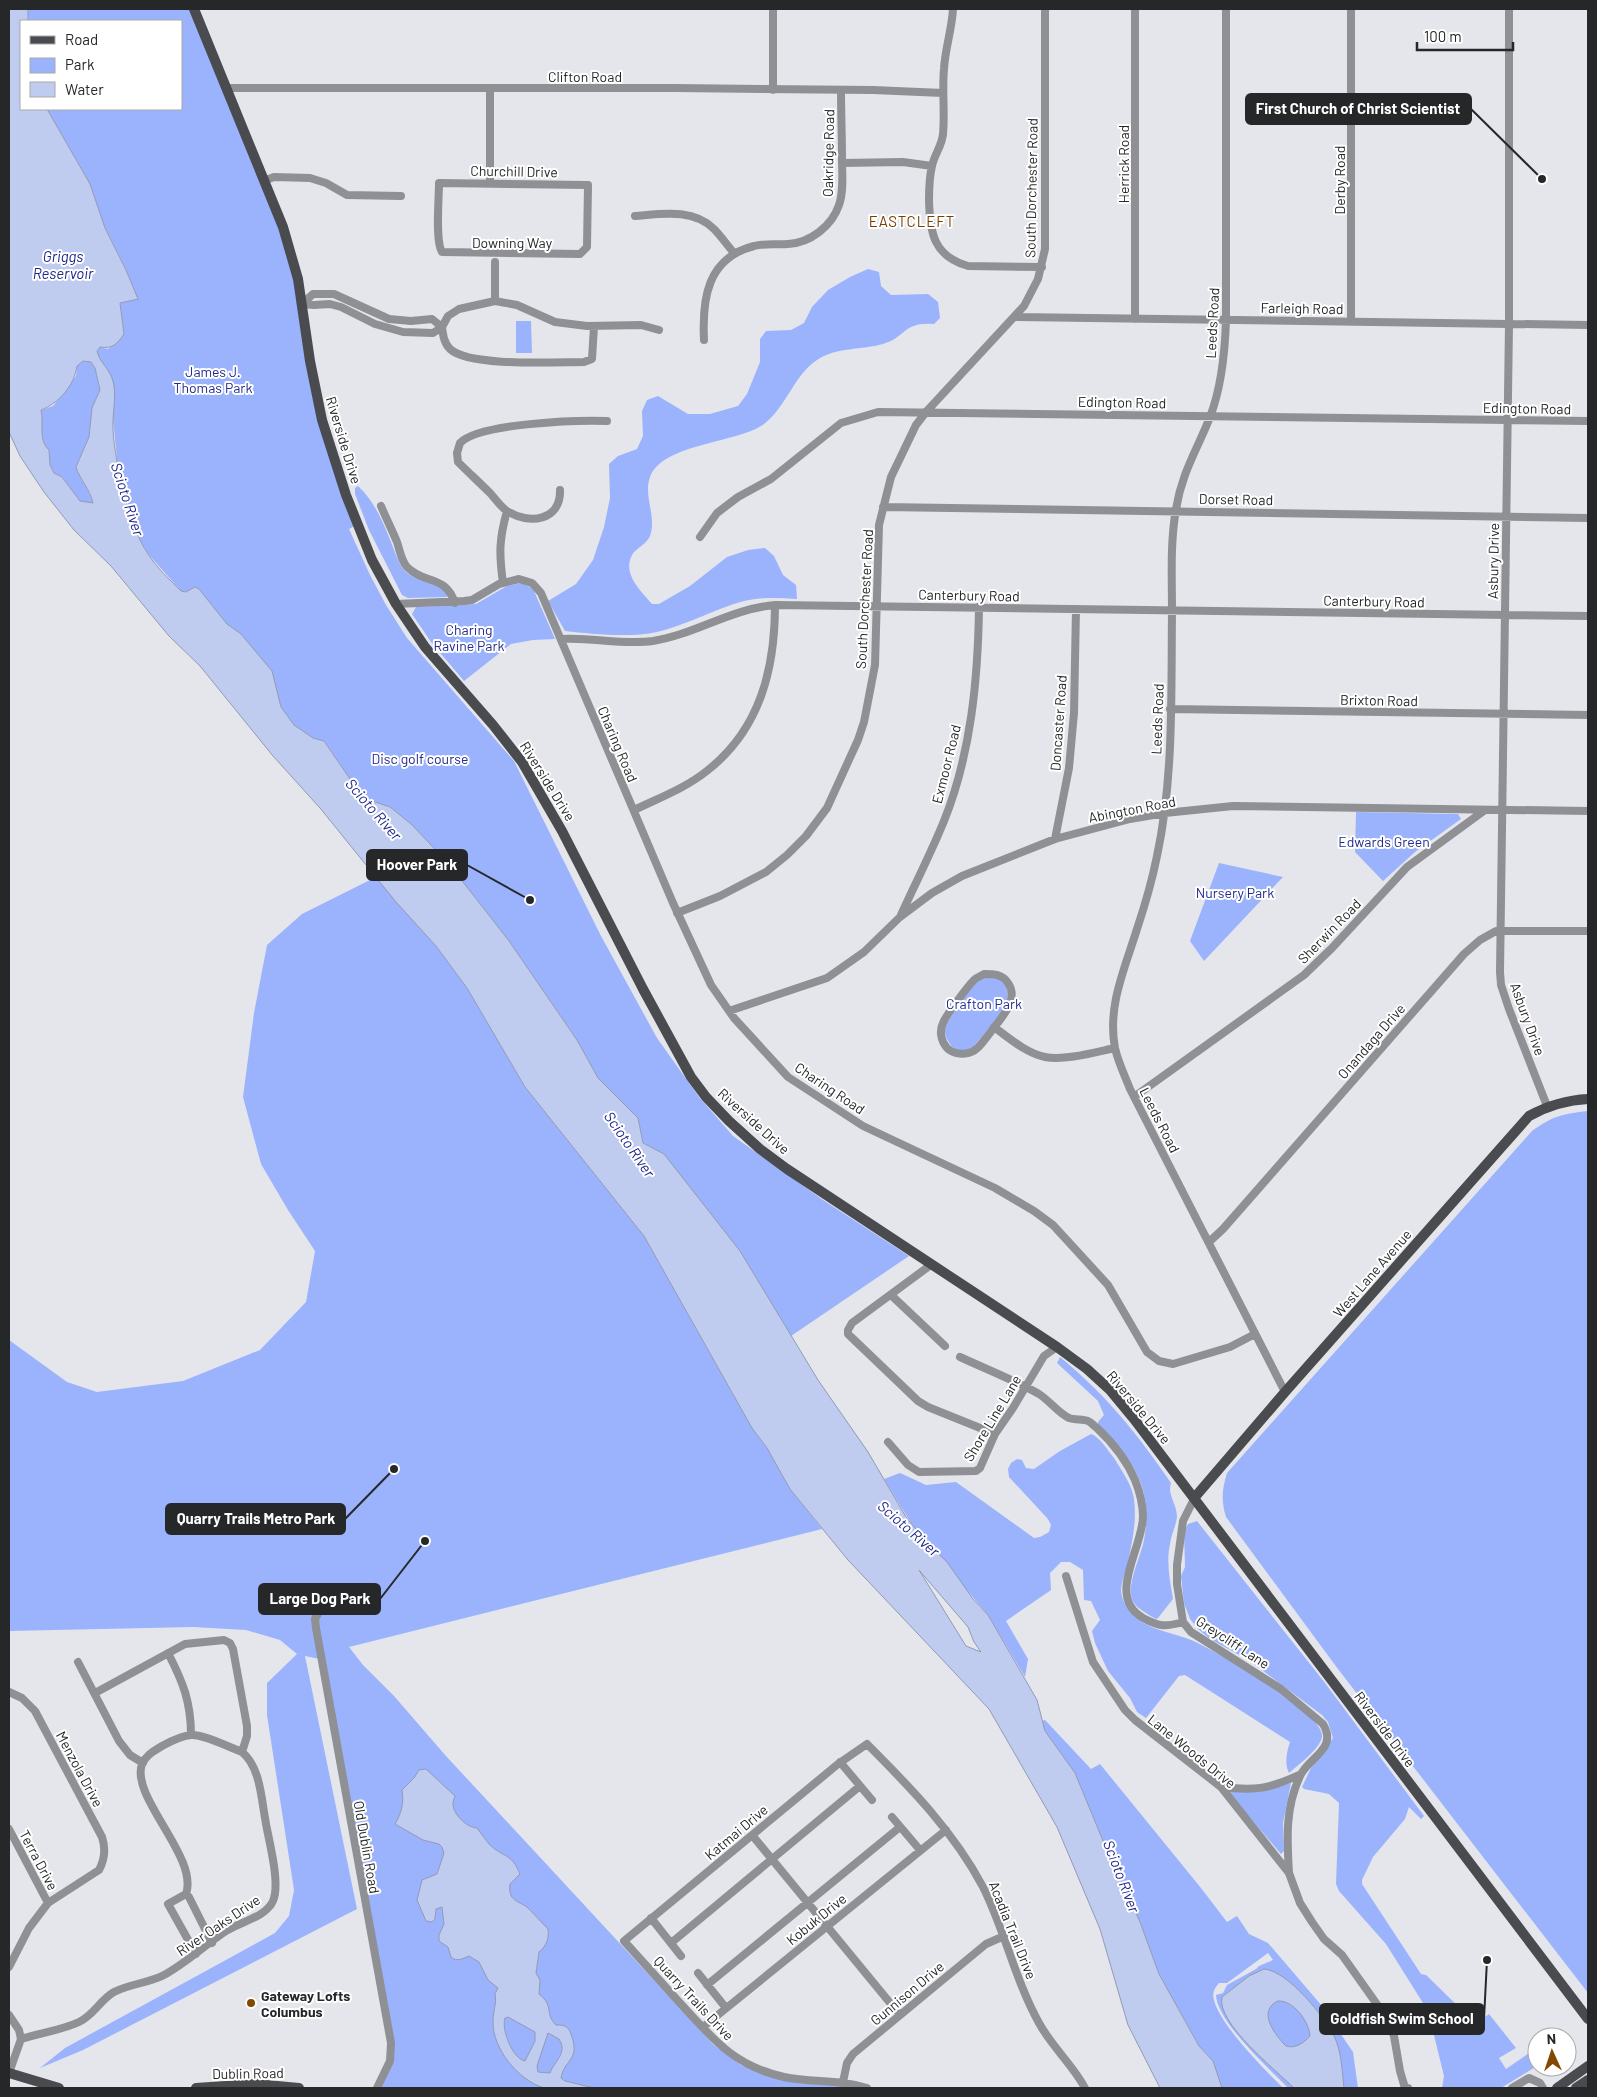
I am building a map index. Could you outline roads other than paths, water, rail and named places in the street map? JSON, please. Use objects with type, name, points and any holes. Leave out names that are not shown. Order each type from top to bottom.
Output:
[{"type":"main road","name":"Riverside Drive","points":[[194,9],[277,207],[292,255],[302,304],[315,390],[331,450],[372,560],[396,604],[425,647],[493,725],[522,762],[562,831],[675,1049],[706,1097],[760,1149],[787,1169],[1057,1347],[1087,1369],[1110,1390],[1195,1497],[1318,1663],[1588,2019]]},
{"type":"main road","name":"West Lane Avenue","points":[[1195,1497],[1285,1392],[1529,1116],[1547,1106],[1570,1100],[1588,1099]]},
{"type":"main road","points":[[1557,2088],[1588,2066]]},
{"type":"main road","points":[[9,2073],[59,2088]]},
{"type":"main road","points":[[1576,2088],[1588,2080]]},
{"type":"main road","name":"Dublin Road","points":[[196,2088],[255,2084],[299,2088]]},
{"type":"street","points":[[773,90],[774,9]]},
{"type":"street","points":[[953,9],[950,40],[944,66],[943,136],[932,166],[929,182],[930,225],[934,242],[956,263],[968,266],[1042,267]]},
{"type":"street","name":"South Dorchester Road","points":[[677,913],[720,896],[766,872],[787,855],[806,836],[827,808],[858,740],[864,722],[875,665],[878,542],[883,507],[891,477],[916,425],[1024,306],[1042,267],[1045,242],[1045,9]]},
{"type":"street","name":"Herrick Road","points":[[1135,9],[1135,319]]},
{"type":"street","name":"Leeds Road","points":[[1226,9],[1226,320],[1224,360],[1210,416],[1188,462],[1179,490],[1175,511],[1172,562],[1170,709],[1165,813],[1147,898],[1120,977],[1116,995],[1114,1028],[1115,1048],[1134,1097],[1285,1392]]},
{"type":"street","name":"Derby Road","points":[[1351,9],[1351,322]]},
{"type":"street","name":"Asbury Drive","points":[[1509,9],[1509,324],[1500,931],[1502,985],[1547,1106]]},
{"type":"street","name":"Clifton Road","points":[[228,88],[841,90],[943,93]]},
{"type":"street","points":[[490,88],[490,183]]},
{"type":"street","name":"Oakridge Road","points":[[704,340],[706,292],[717,270],[734,253],[756,245],[791,244],[812,238],[829,224],[839,204],[842,163],[841,90]]},
{"type":"street","points":[[842,163],[903,162],[932,166]]},
{"type":"street","points":[[266,180],[274,177],[310,178],[326,183],[348,195],[400,196]]},
{"type":"street","name":"Churchill Drive","points":[[440,251],[439,183],[490,183],[588,185],[588,242],[584,252]]},
{"type":"street","points":[[635,216],[673,214],[694,218],[713,228],[734,253]]},
{"type":"street","name":"Downing Way","points":[[440,251],[448,254],[580,254],[584,252]]},
{"type":"street","points":[[495,262],[495,301]]},
{"type":"street","points":[[302,304],[313,294],[334,294],[389,319],[411,321],[432,319],[442,327],[443,339],[449,348],[459,355],[491,361],[584,362],[592,359],[594,326]]},
{"type":"street","points":[[302,304],[330,304],[341,307],[375,324],[403,332],[433,333],[442,327],[448,316],[459,309],[495,301],[517,306],[556,322],[594,326],[641,325],[659,330]]},
{"type":"street","name":"Farleigh Road","points":[[1015,316],[1588,325]]},
{"type":"street","name":"Edington Road","points":[[700,537],[717,513],[738,497],[771,480],[841,423],[878,412],[1588,421]]},
{"type":"street","points":[[560,490],[561,500],[558,507],[548,516],[533,519],[507,511],[458,462],[458,448],[463,439],[473,435],[531,423],[607,421]]},
{"type":"street","points":[[381,506],[397,543],[401,558],[407,567],[415,573],[444,585],[451,592],[455,603]]},
{"type":"street","name":"Dorset Road","points":[[883,507],[1588,518]]},
{"type":"street","points":[[503,583],[500,537],[507,511]]},
{"type":"street","points":[[396,604],[455,603],[472,600],[503,583],[519,578],[536,586],[561,639]]},
{"type":"street","points":[[634,810],[670,794],[702,774],[738,739],[754,714],[769,672],[774,646],[775,605]]},
{"type":"street","name":"Canterbury Road","points":[[561,639],[654,641],[686,632],[737,612],[775,605],[1588,616]]},
{"type":"street","name":"Exmoor Road","points":[[900,917],[944,820],[962,762],[976,685],[979,607]]},
{"type":"street","name":"Doncaster Road","points":[[1054,839],[1069,768],[1074,713],[1076,609]]},
{"type":"street","name":"Charing Road","points":[[561,639],[677,913],[711,985],[729,1011],[788,1077],[863,1126],[995,1188],[1034,1211],[1053,1225],[1108,1286],[1147,1352],[1159,1361],[1173,1364],[1230,1347],[1255,1334]]},
{"type":"street","name":"Brixton Road","points":[[1170,709],[1588,715]]},
{"type":"street","name":"Abington Road","points":[[729,1011],[827,978],[864,952],[900,917],[932,893],[962,876],[1054,839],[1130,819],[1165,813],[1233,806],[1588,811]]},
{"type":"street","name":"Sherwin Road","points":[[1134,1097],[1304,975],[1332,948],[1407,867],[1486,810]]},
{"type":"street","name":"Onandaga Drive","points":[[1208,1242],[1223,1229],[1464,954],[1480,940],[1500,931],[1588,931]]},
{"type":"street","points":[[984,974],[995,974],[1004,978],[1010,987],[1012,998],[994,1027],[978,1048],[968,1053],[958,1054],[948,1050],[942,1042],[940,1032],[943,1022],[975,979],[984,974]]},
{"type":"street","points":[[994,1027],[1024,1049],[1044,1057],[1066,1056],[1115,1048]]},
{"type":"street","points":[[932,1264],[849,1326],[848,1334],[918,1401],[928,1407],[995,1434]]},
{"type":"street","points":[[891,1295],[945,1346]]},
{"type":"street","name":"Shore Line Lane","points":[[888,1442],[908,1465],[919,1472],[974,1472],[980,1468],[995,1434],[1044,1356],[1057,1347]]},
{"type":"street","points":[[960,1358],[1025,1386],[1043,1397],[1069,1418],[1088,1420],[1122,1454],[1135,1480],[1143,1516],[1125,1596],[1138,1615],[1157,1626],[1167,1626],[1183,1622]]},
{"type":"street","name":"Greycliff Lane","points":[[1195,1497],[1183,1521],[1178,1548],[1177,1584],[1183,1622],[1191,1632],[1281,1688],[1323,1724],[1327,1731],[1328,1740],[1325,1747],[1301,1774],[1288,1813],[1289,1872]]},
{"type":"street","name":"Lane Woods Drive","points":[[1066,1576],[1093,1662],[1125,1710],[1135,1720],[1221,1787],[1289,1872],[1300,1903],[1312,1922],[1324,1939],[1342,1955],[1386,2017],[1394,2036],[1400,2071],[1406,2088]]},
{"type":"street","name":"Old Dublin Road","points":[[321,1608],[315,1619],[316,1628],[378,1983],[391,2043],[390,2062],[377,2088]]},
{"type":"street","points":[[95,1693],[185,1644],[217,1639],[230,1643],[233,1649],[247,1726],[247,1736],[242,1752],[191,1735],[164,1745],[147,1756],[143,1762],[141,1775],[142,1782],[154,1808],[186,1869],[189,1886],[186,1894],[168,1904],[196,1954]]},
{"type":"street","points":[[168,1653],[185,1689],[191,1721],[191,1735]]},
{"type":"street","points":[[78,1662],[119,1741],[130,1755],[143,1762]]},
{"type":"street","name":"Menzola Drive","points":[[9,1692],[22,1698],[36,1711],[102,1837],[105,1852],[99,1870],[48,1903]]},
{"type":"street","name":"Katmai Drive","points":[[624,1941],[840,1762],[866,1744]]},
{"type":"street","name":"Acadia Trail Drive","points":[[866,1744],[915,1793],[946,1830],[982,1887],[1039,2024],[1060,2054],[1078,2075],[1085,2088]]},
{"type":"street","name":"River Oaks Drive","points":[[21,2039],[78,2023],[113,1993],[162,1976],[212,1943],[226,1931],[269,1907],[275,1894],[273,1866],[256,1774],[248,1758],[242,1752]]},
{"type":"street","points":[[840,1762],[872,1800]]},
{"type":"street","name":"Greycliff Lane","points":[[1221,1787],[1256,1790],[1267,1788],[1301,1774]]},
{"type":"street","points":[[671,1942],[860,1786]]},
{"type":"street","points":[[892,1817],[920,1850]]},
{"type":"street","points":[[707,1985],[900,1827]]},
{"type":"street","name":"Terra Drive","points":[[9,1829],[48,1903]]},
{"type":"street","name":"Kobuk Drive","points":[[703,2027],[946,1830]]},
{"type":"street","points":[[752,1835],[900,2015]]},
{"type":"street","points":[[186,1894],[212,1943]]},
{"type":"street","points":[[9,1967],[29,1928],[48,1903]]},
{"type":"street","points":[[651,1918],[681,1956]]},
{"type":"street","name":"Gunnison Drive","points":[[843,2082],[849,2057],[986,1944],[1004,1936]]},
{"type":"street","name":"Quarry Trails Drive","points":[[624,1941],[718,2045],[748,2065],[784,2077],[843,2082],[867,2088]]},
{"type":"street","points":[[698,1973],[726,2008]]},
{"type":"street","points":[[9,2016],[19,2030],[21,2039],[9,2073]]},
{"type":"street","points":[[1512,2088],[1529,2078],[1540,2083],[1543,2088]]},
{"type":"water","points":[[9,9],[28,9],[28,20],[20,20],[20,110],[48,110],[90,184],[105,228],[138,299],[120,303],[124,334],[114,345],[100,347],[97,351],[113,381],[115,393],[114,444],[124,494],[135,528],[148,554],[181,591],[186,592],[195,587],[199,589],[227,624],[241,634],[272,671],[281,707],[294,725],[313,738],[324,741],[363,798],[390,807],[411,824],[449,864],[509,941],[577,1040],[598,1078],[638,1118],[643,1143],[664,1154],[740,1251],[818,1380],[868,1452],[906,1517],[927,1543],[947,1562],[973,1599],[988,1615],[1037,1700],[1045,1731],[1075,1773],[1106,1848],[1140,1922],[1159,1974],[1199,2046],[1213,2061],[1222,2088],[1160,2088],[1128,2025],[1100,1929],[1057,1827],[989,1709],[848,1560],[790,1489],[767,1448],[752,1428],[644,1236],[525,1087],[467,988],[436,946],[396,902],[320,808],[273,756],[200,666],[169,636],[111,566],[74,530],[44,492],[20,456],[9,432]],"holes":[[[83,361],[91,362],[95,368],[100,390],[92,408],[89,437],[76,467],[90,493],[93,503],[80,501],[62,477],[54,473],[50,465],[49,450],[44,442],[41,410],[54,403],[65,393],[73,380],[77,366]],[[919,1570],[968,1627],[974,1642],[981,1652],[966,1646]]]},
{"type":"water","points":[[426,1769],[455,1796],[453,1804],[458,1816],[469,1826],[477,1828],[489,1844],[510,1859],[517,1867],[520,1874],[510,1884],[512,1897],[528,1908],[548,1929],[547,1942],[539,1952],[536,1973],[540,1980],[539,1994],[547,2003],[552,2021],[556,2025],[567,2028],[574,2043],[573,2055],[561,2078],[565,2081],[594,2088],[544,2088],[534,2084],[516,2070],[502,2052],[494,2031],[495,1994],[498,1988],[488,1980],[479,1962],[469,1956],[460,1960],[453,1959],[448,1947],[439,1941],[439,1935],[444,1924],[442,1907],[436,1909],[435,1919],[432,1922],[426,1921],[417,1900],[422,1880],[437,1874],[444,1853],[439,1844],[423,1840],[395,1824],[402,1807],[402,1790],[419,1770]],"holes":[[[508,2017],[535,2032],[535,2041],[525,2061],[512,2050],[506,2036],[504,2023],[505,2018]],[[548,2033],[559,2039],[562,2048],[560,2056],[550,2073],[538,2072],[537,2066]]]},
{"type":"water","points":[[1264,1969],[1274,1972],[1305,1996],[1335,2038],[1339,2050],[1344,2088],[1294,2088],[1249,2046],[1228,2020],[1223,2008],[1222,1997],[1249,1976]],"holes":[[[1278,2001],[1284,2002],[1299,2012],[1309,2030],[1310,2036],[1296,2046],[1286,2046],[1273,2030],[1268,2017],[1272,2005]]]},
{"type":"place","name":"First Church of Christ Scientist","points":[[1542,179]]},
{"type":"place","name":"Hoover Park","points":[[530,900]]},
{"type":"place","name":"Quarry Trails Metro Park","points":[[394,1469]]},
{"type":"place","name":"Large Dog Park","points":[[425,1541]]},
{"type":"place","name":"Goldfish Swim School","points":[[1487,1960]]},
{"type":"place","name":"Gateway Lofts Columbus","points":[[251,2003]]},
{"type":"district","name":"EASTCLEFT","points":[[912,221]]},
{"type":"water label","name":"Griggs Reservoir","points":[[63,264]]},
{"type":"water label","name":"Scioto River","points":[[128,499]]},
{"type":"water label","name":"Scioto River","points":[[374,809]]},
{"type":"water label","name":"Scioto River","points":[[630,1144]]},
{"type":"water label","name":"Scioto River","points":[[909,1528]]},
{"type":"water label","name":"Scioto River","points":[[1122,1876]]},
{"type":"park label","name":"James J. Thomas Park","points":[[213,380]]},
{"type":"park label","name":"Charing Ravine Park","points":[[469,638]]},
{"type":"park label","name":"Disc golf course","points":[[420,758]]},
{"type":"park label","name":"Edwards Green","points":[[1384,841]]},
{"type":"park label","name":"Nursery Park","points":[[1235,892]]},
{"type":"park label","name":"Crafton Park","points":[[984,1003]]}]
